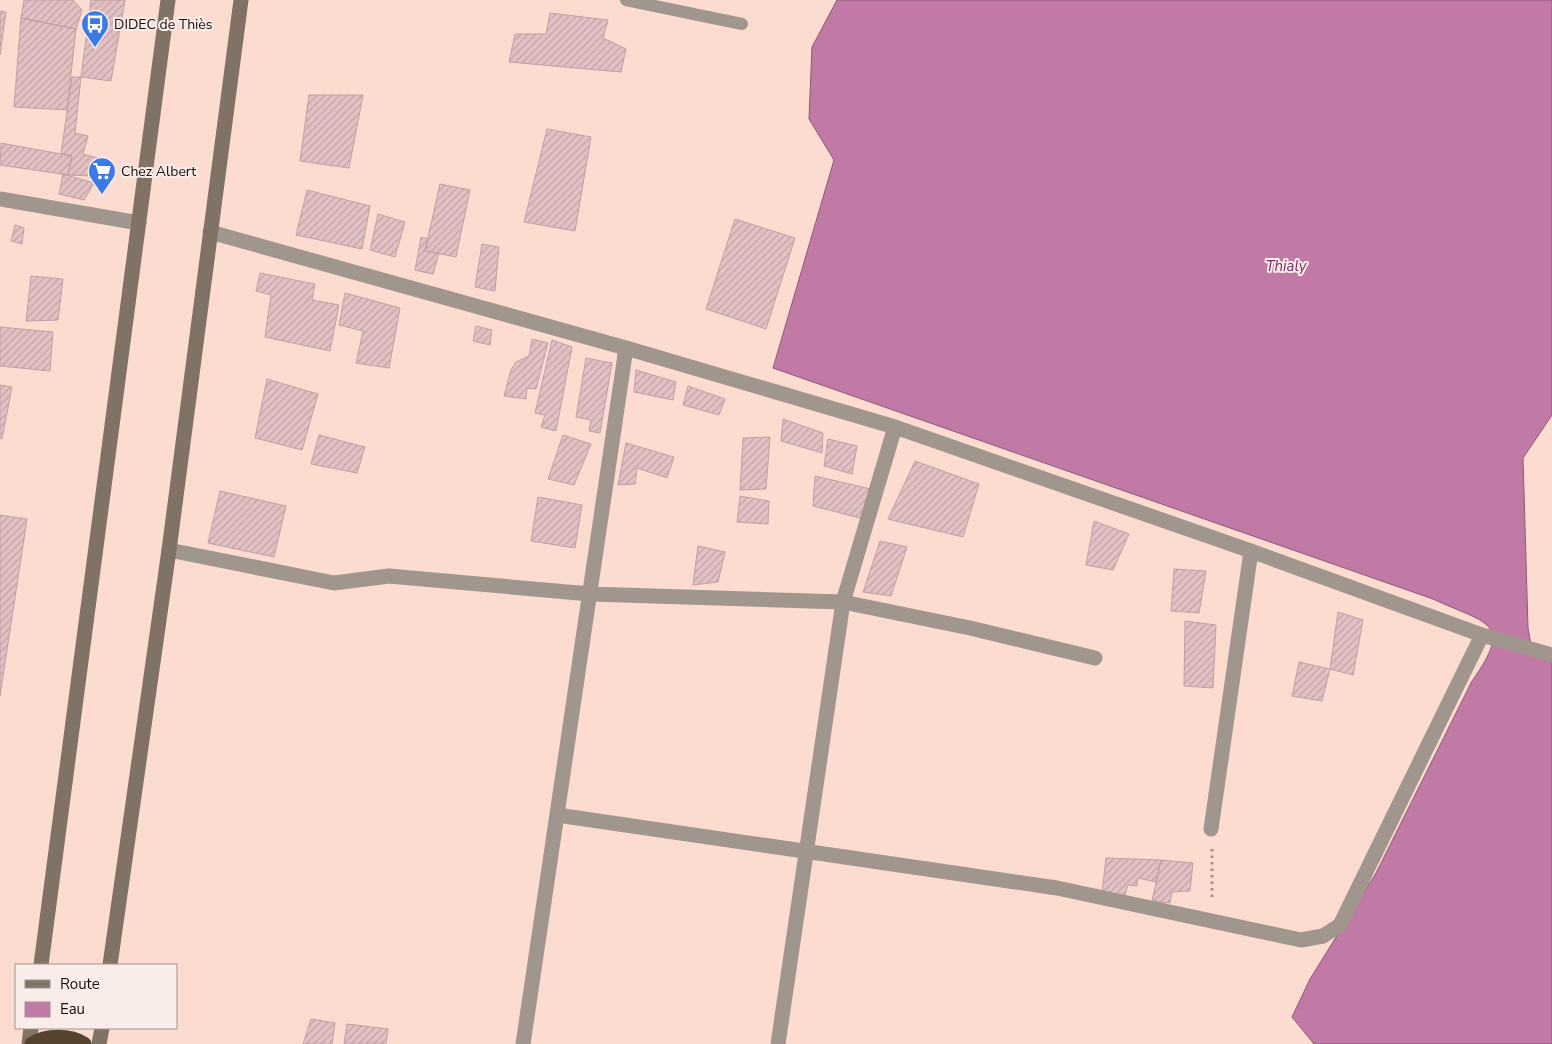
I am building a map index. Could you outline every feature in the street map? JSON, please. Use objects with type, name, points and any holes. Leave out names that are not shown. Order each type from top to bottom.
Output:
[{"type":"highway","points":[[30,1044],[38,1040],[59,1037],[84,1044]]},
{"type":"main road","points":[[41,964],[168,0]]},
{"type":"main road","points":[[110,964],[168,550],[241,0]]},
{"type":"main road","points":[[30,1044],[31,1029]]},
{"type":"main road","points":[[99,1044],[102,1029]]},
{"type":"street","points":[[0,199],[139,222]]},
{"type":"street","points":[[210,232],[626,348],[895,427],[1482,635],[1552,655]]},
{"type":"street","points":[[523,1044],[626,348]]},
{"type":"street","points":[[778,1044],[808,851],[843,602],[895,427]]},
{"type":"street","points":[[168,550],[334,583],[389,576],[590,594],[843,602],[970,628],[1095,658]]},
{"type":"street","points":[[1211,829],[1251,552]]},
{"type":"street","points":[[557,816],[1057,888],[1301,940],[1323,936],[1340,925],[1482,635]]},
{"type":"lane","points":[[626,0],[742,24]]},
{"type":"path","points":[[1211,829],[1213,921]]},
{"type":"water","name":"Thialy","points":[[837,0],[1552,0],[1552,415],[1523,458],[1528,628],[1531,645],[1552,653],[1552,1044],[1314,1044],[1292,1017],[1310,979],[1376,873],[1472,681],[1485,661],[1493,635],[1480,620],[1433,599],[773,368],[834,160],[809,119],[812,47]]},
{"type":"building","points":[[24,0],[73,0],[82,10],[76,29],[21,18]]},
{"type":"building","points":[[91,0],[125,0],[111,81],[81,77]]},
{"type":"building","points":[[0,11],[6,12],[0,55]]},
{"type":"building","points":[[550,13],[608,20],[603,38],[626,49],[621,72],[509,62],[515,34],[546,34]]},
{"type":"building","points":[[21,18],[76,29],[67,110],[14,107]]},
{"type":"building","points":[[72,77],[81,77],[75,133],[88,136],[83,154],[98,158],[93,176],[68,175],[72,156],[61,154]]},
{"type":"building","points":[[309,95],[363,95],[349,168],[300,161]]},
{"type":"building","points":[[547,129],[591,137],[575,231],[524,222]]},
{"type":"building","points":[[1,143],[72,156],[68,175],[0,165]]},
{"type":"building","points":[[63,174],[94,183],[84,200],[59,194]]},
{"type":"building","points":[[440,184],[470,190],[456,257],[425,251]]},
{"type":"building","points":[[307,190],[370,206],[362,249],[296,235]]},
{"type":"building","points":[[378,214],[405,222],[395,257],[370,250]]},
{"type":"building","points":[[735,219],[795,238],[766,329],[706,309]]},
{"type":"building","points":[[15,225],[24,228],[22,244],[11,241]]},
{"type":"building","points":[[421,237],[428,239],[425,251],[439,253],[433,274],[415,270]]},
{"type":"building","points":[[482,244],[499,247],[495,291],[475,287]]},
{"type":"building","points":[[260,273],[315,284],[312,300],[339,305],[330,351],[265,337],[271,295],[256,291]]},
{"type":"building","points":[[31,276],[63,279],[58,320],[26,321]]},
{"type":"building","points":[[345,293],[400,308],[389,368],[356,363],[363,331],[339,325]]},
{"type":"building","points":[[476,326],[492,330],[490,345],[473,341]]},
{"type":"building","points":[[0,327],[53,332],[50,371],[0,366]]},
{"type":"building","points":[[532,339],[548,343],[536,389],[527,388],[526,399],[504,396],[511,370],[516,362],[529,356]]},
{"type":"building","points":[[552,340],[572,347],[556,431],[541,427],[545,415],[535,413]]},
{"type":"building","points":[[586,358],[612,363],[600,433],[589,431],[591,420],[576,417]]},
{"type":"building","points":[[636,370],[676,382],[673,400],[634,392]]},
{"type":"building","points":[[267,379],[318,394],[302,450],[255,438]]},
{"type":"building","points":[[0,385],[12,387],[2,439],[0,438]]},
{"type":"building","points":[[688,386],[725,399],[719,415],[683,405]]},
{"type":"building","points":[[783,419],[823,433],[822,453],[781,441]]},
{"type":"building","points":[[319,435],[365,447],[357,473],[311,464]]},
{"type":"building","points":[[563,435],[591,444],[574,485],[548,479]]},
{"type":"building","points":[[770,437],[766,489],[740,490],[743,438]]},
{"type":"building","points":[[828,439],[857,446],[852,474],[824,466]]},
{"type":"building","points":[[626,443],[674,457],[667,478],[637,468],[635,484],[618,485]]},
{"type":"building","points":[[915,461],[979,484],[963,537],[888,519]]},
{"type":"building","points":[[815,476],[875,490],[864,519],[813,506]]},
{"type":"building","points":[[220,491],[286,506],[274,557],[208,543]]},
{"type":"building","points":[[740,496],[769,501],[768,524],[737,522]]},
{"type":"building","points":[[538,497],[582,505],[575,548],[531,541]]},
{"type":"building","points":[[0,515],[27,519],[0,696]]},
{"type":"building","points":[[1094,521],[1129,534],[1113,570],[1086,565]]},
{"type":"building","points":[[880,541],[907,547],[891,596],[863,592]]},
{"type":"building","points":[[698,546],[725,552],[718,582],[693,585]]},
{"type":"building","points":[[1174,569],[1206,571],[1199,613],[1171,611]]},
{"type":"building","points":[[1338,612],[1363,620],[1353,675],[1330,669]]},
{"type":"building","points":[[1185,621],[1216,625],[1213,688],[1184,686]]},
{"type":"building","points":[[1299,662],[1330,669],[1322,701],[1292,696]]},
{"type":"building","points":[[1106,858],[1161,860],[1156,882],[1138,878],[1137,886],[1128,885],[1124,898],[1102,893]]},
{"type":"building","points":[[1161,860],[1193,863],[1190,891],[1172,892],[1170,903],[1152,901]]},
{"type":"building","points":[[311,1019],[335,1023],[332,1044],[303,1044]]},
{"type":"building","points":[[347,1024],[388,1029],[386,1044],[344,1044]]},
{"type":"place","name":"DIDEC de Thiès","points":[[95,48]]},
{"type":"place","name":"Chez Albert","points":[[102,195]]}]
